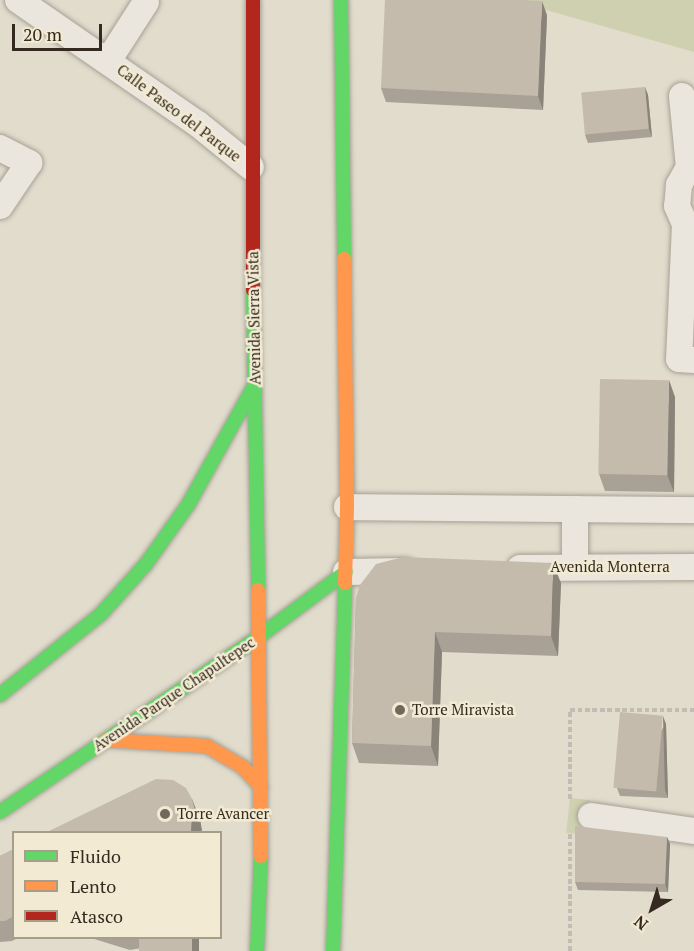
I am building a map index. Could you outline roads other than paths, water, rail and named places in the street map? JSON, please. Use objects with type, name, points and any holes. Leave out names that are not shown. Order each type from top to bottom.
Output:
[{"type":"main road","name":"Avenida Sierra Vista","points":[[253,0],[251,167],[261,787],[257,951]]},
{"type":"main road","points":[[333,951],[347,507],[341,0]]},
{"type":"main road","points":[[0,695],[101,614],[146,564],[188,505],[256,383]]},
{"type":"main road","name":"Avenida Parque Chapultepec","points":[[0,812],[260,636],[346,573]]},
{"type":"main road","points":[[107,740],[207,746],[243,766],[261,787]]},
{"type":"street","name":"Calle Paseo del Parque","points":[[18,0],[198,124],[251,167]]},
{"type":"street","points":[[108,61],[148,1]]},
{"type":"street","points":[[682,96],[691,166],[679,185],[677,206],[689,228],[686,360]]},
{"type":"street","points":[[0,148],[29,163],[0,206]]},
{"type":"street","points":[[347,507],[694,510]]},
{"type":"street","points":[[575,510],[575,567]]},
{"type":"street","name":"Avenida Monterra","points":[[495,569],[694,567]]},
{"type":"street","points":[[346,573],[426,570]]},
{"type":"street","points":[[591,816],[694,831]]},
{"type":"place","name":"Torre Miravista","points":[[400,710]]},
{"type":"place","name":"Torre Avancer","points":[[165,814]]}]
